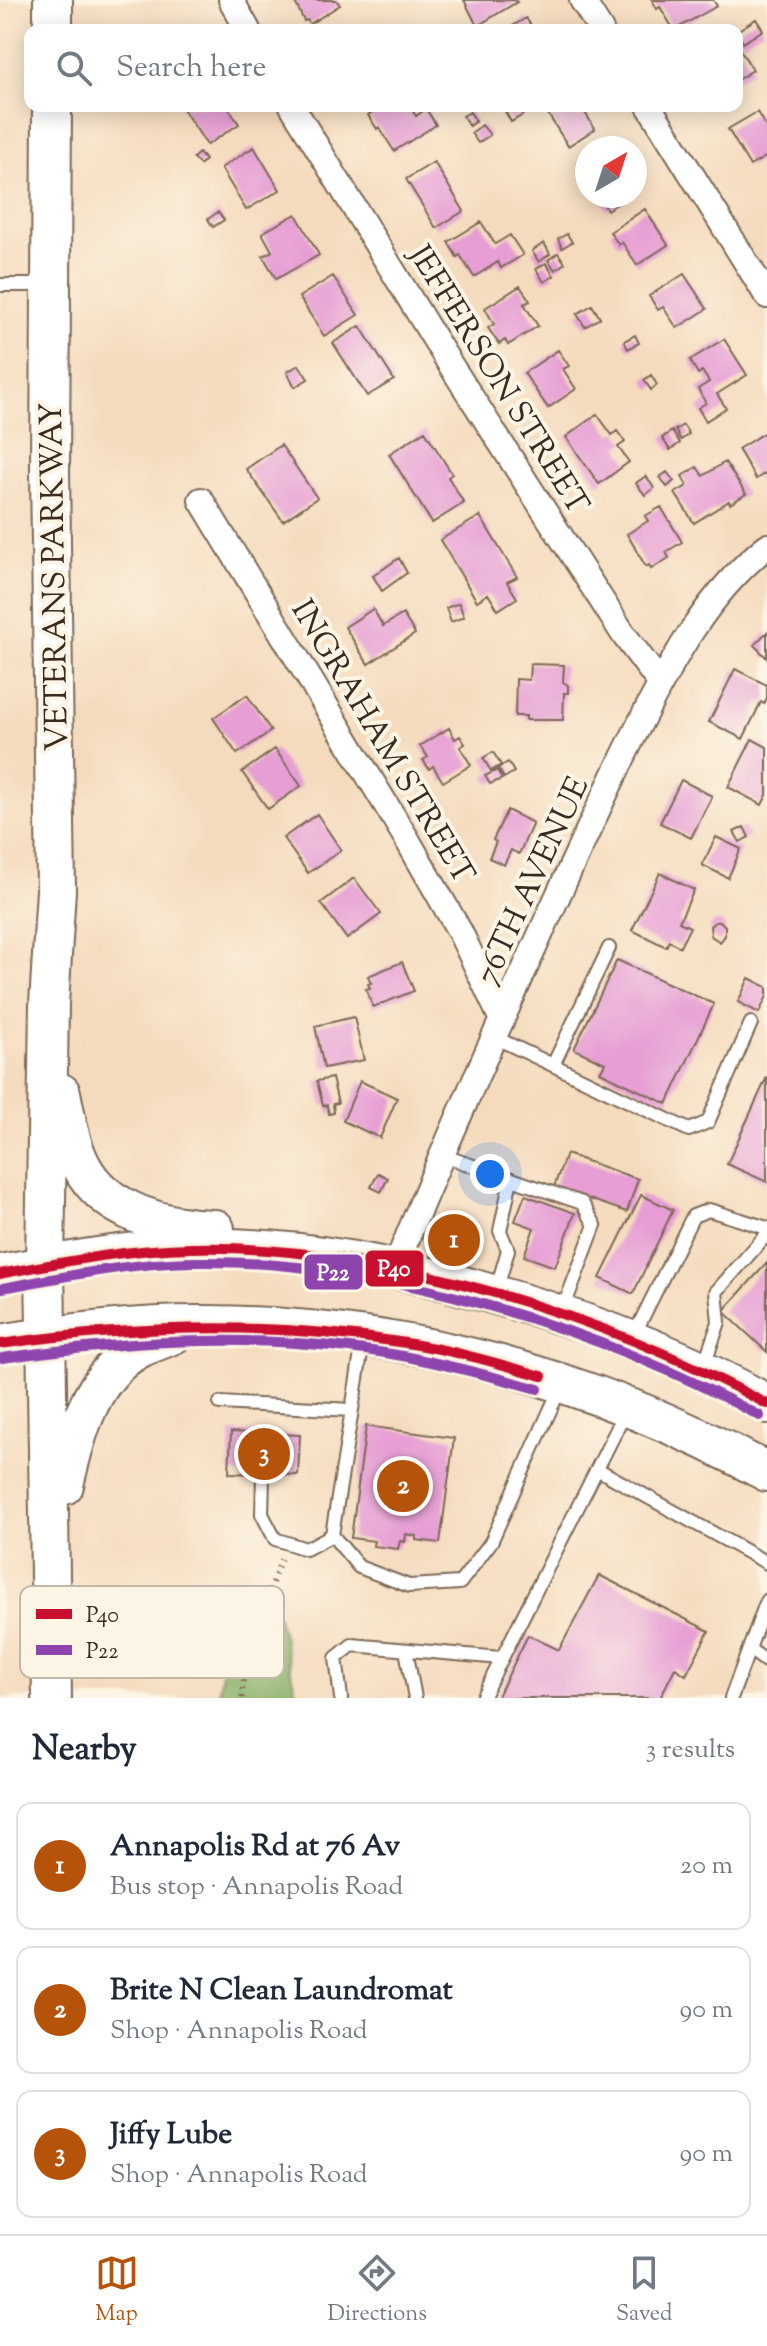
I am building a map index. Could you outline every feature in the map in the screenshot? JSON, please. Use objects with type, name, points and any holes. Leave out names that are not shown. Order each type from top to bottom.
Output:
[{"type":"main road","points":[[53,0],[53,24]]},
{"type":"main road","name":"VETERANS PARKWAY","points":[[51,1586],[45,1266],[48,1047],[56,890],[50,472],[52,112]]},
{"type":"main road","name":"VETERANS PARKWAY","points":[[48,1047],[81,1167],[121,1206],[169,1225],[291,1232],[316,1241],[347,1260]]},
{"type":"main road","points":[[0,1274],[106,1255],[194,1248],[309,1254],[395,1268],[561,1315],[632,1340],[767,1404]]},
{"type":"main road","points":[[51,1542],[82,1417],[92,1397],[126,1357],[198,1325]]},
{"type":"main road","points":[[0,1344],[47,1336],[198,1325],[310,1330],[422,1346],[563,1382],[629,1406],[704,1438],[767,1472]]},
{"type":"main road","name":"VETERANS PARKWAY","points":[[52,1678],[52,1698]]},
{"type":"street","points":[[231,0],[245,24]]},
{"type":"street","points":[[582,0],[597,24]]},
{"type":"street","name":"JEFFERSON STREET","points":[[296,112],[448,361],[624,635],[660,683]]},
{"type":"street","points":[[653,112],[767,296]]},
{"type":"street","name":"INGRAHAM STREET","points":[[201,500],[460,932],[498,1028]]},
{"type":"street","name":"76TH AVENUE","points":[[395,1268],[498,1028],[590,826],[660,683],[694,625],[724,586],[767,546]]},
{"type":"lane","points":[[0,285],[51,285]]},
{"type":"lane","points":[[553,1065],[609,948]]},
{"type":"lane","points":[[498,1028],[553,1065],[689,1130],[708,1122],[751,1023]]},
{"type":"lane","points":[[441,1155],[582,1203],[595,1225],[561,1315]]},
{"type":"lane","points":[[495,1295],[508,1250],[500,1231],[511,1179]]},
{"type":"lane","points":[[632,1340],[693,1216],[709,1210],[767,1231],[716,1292],[719,1322],[702,1371]]},
{"type":"lane","points":[[363,1338],[332,1535],[359,1567],[409,1586],[460,1583],[491,1542],[563,1382]]},
{"type":"lane","points":[[220,1403],[352,1410]]},
{"type":"lane","points":[[482,1698],[629,1406]]},
{"type":"lane","points":[[597,1469],[767,1563]]},
{"type":"lane","points":[[263,1477],[262,1514],[275,1539],[306,1549],[332,1535]]},
{"type":"lane","points":[[731,1698],[767,1600]]},
{"type":"lane","points":[[341,1698],[336,1658],[352,1645],[501,1658]]},
{"type":"lane","points":[[749,1649],[767,1662]]},
{"type":"lane","points":[[406,1650],[415,1698]]},
{"type":"path","points":[[271,1586],[286,1543]]},
{"type":"path","points":[[242,1698],[244,1678]]},
{"type":"green space","points":[[284,1641],[297,1698],[218,1698],[221,1678],[284,1678]]},
{"type":"building","points":[[294,0],[336,0],[340,5],[310,24],[304,21]]},
{"type":"building","points":[[464,0],[517,2],[480,24],[476,24]]},
{"type":"building","points":[[652,0],[713,0],[717,6],[685,24],[670,24],[660,7],[657,9]]},
{"type":"building","points":[[526,18],[530,24],[516,24]]},
{"type":"building","points":[[756,19],[763,30],[743,43],[743,27]]},
{"type":"building","points":[[743,54],[753,70],[743,76]]},
{"type":"building","points":[[185,112],[231,112],[239,124],[207,145]]},
{"type":"building","points":[[373,112],[413,112],[416,116],[428,112],[436,125],[394,151],[368,115]]},
{"type":"building","points":[[470,112],[476,121],[469,126],[463,116]]},
{"type":"building","points":[[506,112],[521,112],[523,115],[511,122]]},
{"type":"building","points":[[547,112],[585,112],[595,129],[584,136],[575,136],[575,142],[568,146]]},
{"type":"building","points":[[757,112],[767,129],[767,156],[750,166],[728,129]]},
{"type":"building","points":[[482,125],[490,135],[478,143],[471,133]]},
{"type":"building","points":[[254,147],[280,190],[246,210],[221,168]]},
{"type":"building","points":[[199,153],[205,160],[200,165],[193,158]]},
{"type":"building","points":[[434,162],[464,211],[436,228],[406,179]]},
{"type":"building","points":[[645,209],[668,245],[637,265],[622,242],[619,245],[610,232]]},
{"type":"building","points":[[218,212],[224,220],[213,227],[208,219]]},
{"type":"building","points":[[296,214],[319,255],[276,279],[263,256],[272,251],[262,233]]},
{"type":"building","points":[[481,222],[495,244],[510,235],[523,255],[501,268],[498,262],[474,277],[448,242]]},
{"type":"building","points":[[567,234],[572,242],[562,248],[558,239]]},
{"type":"building","points":[[544,243],[550,254],[539,262],[532,251]]},
{"type":"building","points":[[558,253],[565,263],[555,270],[548,260]]},
{"type":"building","points":[[546,263],[554,276],[544,282],[536,269]]},
{"type":"building","points":[[684,274],[707,309],[677,328],[663,307],[658,310],[649,296]]},
{"type":"building","points":[[333,276],[358,315],[324,336],[299,297]]},
{"type":"building","points":[[520,286],[530,301],[524,304],[538,326],[508,345],[505,340],[499,344],[488,328],[494,324],[485,308]]},
{"type":"building","points":[[592,305],[600,318],[585,327],[577,314]]},
{"type":"building","points":[[360,326],[394,380],[367,396],[333,343]]},
{"type":"building","points":[[635,335],[639,343],[628,349],[624,341]]},
{"type":"building","points":[[724,339],[747,375],[717,394],[726,408],[706,421],[698,408],[706,403],[698,389],[709,382],[702,371],[698,374],[690,360]]},
{"type":"building","points":[[558,350],[569,366],[563,369],[576,389],[548,408],[524,373]]},
{"type":"building","points":[[299,365],[308,379],[295,387],[287,372]]},
{"type":"building","points":[[651,375],[657,385],[651,390],[644,380]]},
{"type":"building","points":[[597,414],[612,435],[617,431],[625,442],[618,447],[629,462],[599,484],[566,437]]},
{"type":"building","points":[[683,425],[689,434],[681,440],[675,430]]},
{"type":"building","points":[[425,431],[452,474],[448,477],[464,503],[432,523],[389,454]]},
{"type":"building","points":[[672,431],[680,443],[670,450],[662,438]]},
{"type":"building","points":[[767,431],[767,472],[756,479],[738,449]]},
{"type":"building","points":[[281,445],[317,498],[283,521],[246,469]]},
{"type":"building","points":[[725,462],[746,494],[694,523],[675,493],[687,486],[682,476],[697,467],[703,476]]},
{"type":"building","points":[[667,472],[674,481],[667,487],[660,477]]},
{"type":"building","points":[[646,476],[654,488],[645,495],[636,483]]},
{"type":"building","points":[[661,507],[682,542],[666,552],[669,558],[651,569],[649,565],[646,567],[627,534],[648,521],[645,516]]},
{"type":"building","points":[[480,516],[517,577],[507,582],[517,598],[498,610],[488,594],[477,601],[440,540]]},
{"type":"building","points":[[399,558],[407,573],[382,591],[373,576]]},
{"type":"building","points":[[459,603],[464,617],[451,622],[446,608]]},
{"type":"building","points":[[373,609],[383,626],[403,614],[415,634],[368,664],[345,627]]},
{"type":"building","points":[[767,632],[767,658],[754,645]]},
{"type":"building","points":[[530,664],[564,665],[563,682],[568,685],[568,693],[564,693],[563,720],[526,720],[526,716],[515,716],[516,679],[529,680]]},
{"type":"building","points":[[735,669],[767,685],[767,698],[764,704],[761,702],[743,739],[709,722]]},
{"type":"building","points":[[247,695],[271,731],[237,754],[213,718]]},
{"type":"building","points":[[449,728],[455,739],[460,736],[465,744],[460,747],[471,765],[443,782],[433,766],[429,769],[423,760],[428,757],[420,746]]},
{"type":"building","points":[[752,739],[767,747],[767,795],[762,805],[728,787]]},
{"type":"building","points":[[275,749],[301,786],[268,809],[242,772]]},
{"type":"building","points":[[493,752],[501,765],[491,771],[483,758]]},
{"type":"building","points":[[508,762],[514,772],[504,778],[498,768]]},
{"type":"building","points":[[497,770],[502,779],[490,784],[485,776]]},
{"type":"building","points":[[681,780],[712,796],[691,838],[660,823]]},
{"type":"building","points":[[507,810],[533,823],[519,854],[511,850],[504,865],[489,858],[496,842],[493,840]]},
{"type":"building","points":[[317,814],[341,850],[308,873],[283,838]]},
{"type":"building","points":[[744,827],[749,837],[740,842],[734,832]]},
{"type":"building","points":[[716,837],[741,849],[728,878],[702,865]]},
{"type":"building","points":[[660,873],[694,890],[679,922],[690,927],[680,947],[669,941],[666,947],[632,930]]},
{"type":"building","points":[[354,878],[381,914],[347,939],[321,903]]},
{"type":"building","points":[[715,922],[725,926],[725,936],[720,942],[711,936],[710,926]]},
{"type":"building","points":[[617,960],[714,1004],[667,1104],[600,1072],[605,1063],[574,1049]]},
{"type":"building","points":[[402,962],[414,991],[373,1007],[366,989],[370,988],[368,984],[371,983],[368,976]]},
{"type":"building","points":[[749,978],[767,987],[767,996],[759,1013],[738,1002]]},
{"type":"building","points":[[354,1017],[364,1060],[324,1068],[315,1026]]},
{"type":"building","points":[[767,1077],[767,1182],[727,1164]]},
{"type":"building","points":[[332,1078],[338,1103],[333,1104],[334,1113],[329,1114],[327,1105],[323,1106],[317,1081]]},
{"type":"building","points":[[360,1081],[397,1098],[380,1138],[343,1121]]},
{"type":"building","points":[[566,1154],[638,1179],[627,1212],[554,1187]]},
{"type":"building","points":[[378,1173],[388,1178],[381,1192],[371,1187]]},
{"type":"building","points":[[525,1195],[575,1213],[555,1267],[524,1256],[534,1228],[515,1221]]},
{"type":"building","points":[[641,1195],[673,1210],[633,1294],[600,1278]]},
{"type":"building","points":[[767,1263],[767,1352],[723,1311]]},
{"type":"building","points":[[366,1426],[454,1438],[440,1543],[416,1540],[416,1536],[406,1534],[405,1542],[400,1541],[398,1549],[373,1546],[374,1541],[351,1538]]},
{"type":"building","points":[[231,1432],[300,1435],[298,1475],[229,1473]]},
{"type":"building","points":[[599,1575],[709,1631],[686,1675],[675,1668],[660,1698],[497,1698],[528,1635],[559,1650]]},
{"type":"transit line","name":"P40","points":[[0,1274],[96,1257],[168,1249],[264,1250],[338,1258],[413,1272],[563,1314],[635,1342],[767,1404]]},
{"type":"transit line","name":"P22","points":[[3,1288],[98,1271],[170,1263],[265,1264],[338,1272],[412,1286],[559,1328],[629,1354],[760,1416]]},
{"type":"transit line","name":"P40","points":[[0,1344],[152,1330],[304,1331],[423,1346],[542,1376]]},
{"type":"transit line","name":"P22","points":[[2,1358],[103,1346],[256,1341],[357,1349],[408,1357],[538,1389]]},
{"type":"place","name":"Annapolis Rd at 76 Av","points":[[454,1240]]},
{"type":"place","name":"Jiffy Lube","points":[[264,1454]]},
{"type":"place","name":"Brite N Clean Laundromat","points":[[403,1486]]}]
